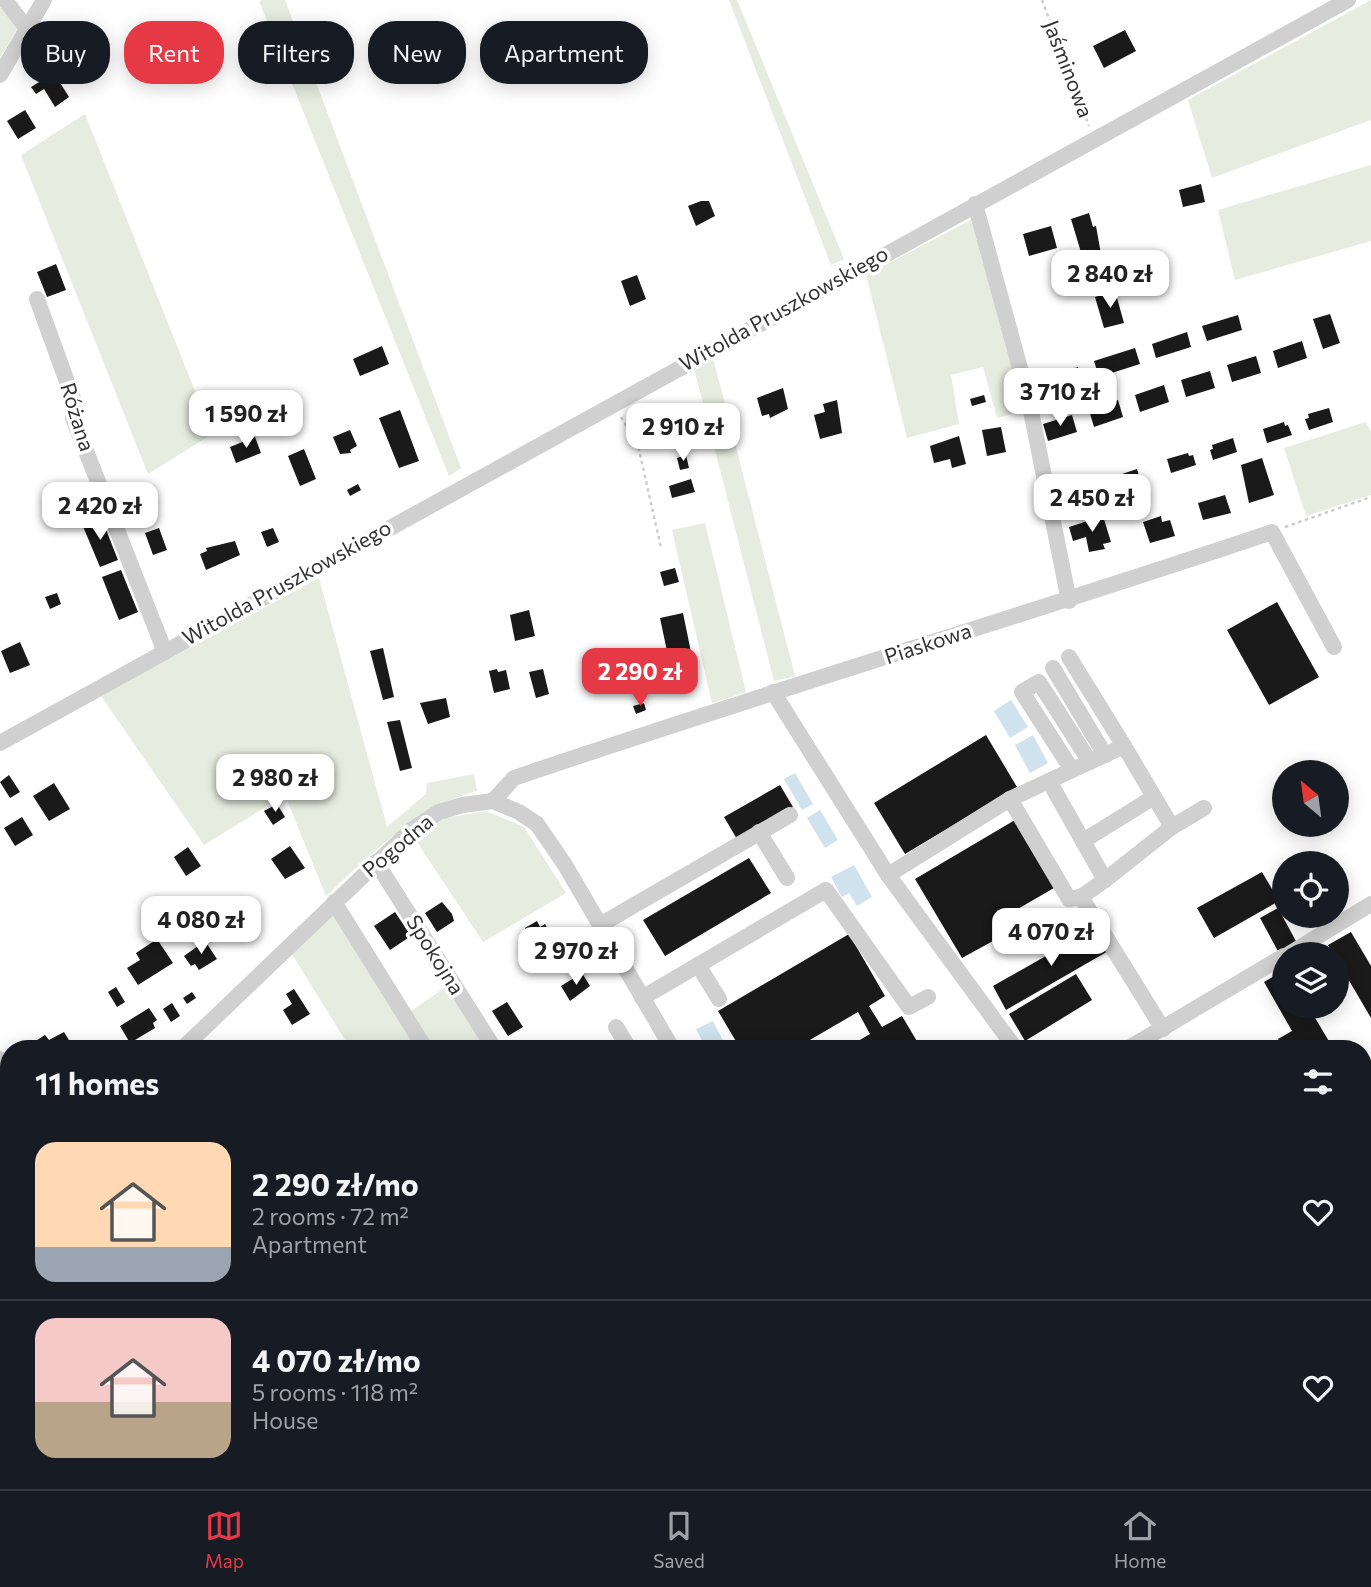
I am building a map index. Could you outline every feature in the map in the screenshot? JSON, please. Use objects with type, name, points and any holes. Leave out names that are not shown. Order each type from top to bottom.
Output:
[{"type":"street","points":[[5,0],[21,21]]},
{"type":"street","points":[[32,21],[44,0]]},
{"type":"street","name":"Witolda Pruszkowskiego","points":[[0,743],[1348,0]]},
{"type":"street","points":[[0,75],[21,39]]},
{"type":"street","points":[[975,204],[1029,401],[1069,601]]},
{"type":"street","name":"Różana","points":[[37,299],[74,401],[73,418],[164,652]]},
{"type":"street","points":[[1272,532],[1334,647]]},
{"type":"street","name":"Piaskowa","points":[[493,802],[514,778],[773,692],[919,648],[998,620],[1069,601],[1272,532]]},
{"type":"street","points":[[1069,657],[1172,827]]},
{"type":"street","points":[[1053,668],[1105,755]]},
{"type":"street","points":[[1072,770],[1022,692],[1039,682],[1090,762]]},
{"type":"street","points":[[773,692],[888,875],[1009,1040]]},
{"type":"street","points":[[888,875],[1010,799],[1124,746]]},
{"type":"street","points":[[1049,781],[1105,880]]},
{"type":"street","points":[[1083,841],[1154,797]]},
{"type":"street","points":[[1010,799],[1069,899],[1081,897],[1172,827],[1204,808]]},
{"type":"street","points":[[493,802],[519,812],[537,824],[565,865],[667,1040]]},
{"type":"street","name":"Pogodna","points":[[191,1040],[410,831],[439,812],[463,805],[493,802]]},
{"type":"street","points":[[600,925],[790,814]]},
{"type":"street","points":[[759,832],[787,878]]},
{"type":"street","name":"Spokojna","points":[[376,862],[489,1040]]},
{"type":"street","points":[[642,998],[826,890],[909,1007],[928,997]]},
{"type":"street","points":[[1081,897],[1163,1029]]},
{"type":"street","points":[[334,902],[420,1040]]},
{"type":"street","points":[[1308,942],[1371,904]]},
{"type":"street","points":[[1143,1040],[1272,964]]},
{"type":"street","points":[[698,965],[719,999]]},
{"type":"street","points":[[616,1027],[624,1040]]},
{"type":"path","name":"Jaśminowa","points":[[1042,0],[1094,139]]},
{"type":"path","points":[[617,401],[622,422],[638,445],[661,548]]},
{"type":"path","points":[[1272,532],[1371,497]]},
{"type":"shaded area","points":[[285,0],[293,21],[267,21],[259,1]]},
{"type":"shaded area","points":[[729,0],[737,0],[844,259],[831,265]]},
{"type":"shaded area","points":[[1371,0],[1371,120],[1212,178],[1188,100]]},
{"type":"shaded area","points":[[0,7],[17,29],[0,58]]},
{"type":"shaded area","points":[[292,84],[317,84],[461,468],[449,476]]},
{"type":"shaded area","points":[[85,114],[212,434],[148,474],[21,155]]},
{"type":"shaded area","points":[[1371,165],[1371,241],[1235,280],[1218,210]]},
{"type":"shaded area","points":[[971,220],[1024,411],[997,418],[983,367],[951,375],[959,424],[907,438],[866,275]]},
{"type":"shaded area","points":[[713,358],[795,676],[774,681],[694,368]]},
{"type":"shaded area","points":[[1366,422],[1371,432],[1371,495],[1306,516],[1284,448]]},
{"type":"shaded area","points":[[705,523],[746,692],[712,703],[672,530]]},
{"type":"shaded area","points":[[319,578],[387,827],[426,794],[427,783],[474,774],[477,791],[454,799],[414,820],[378,848],[326,896],[285,795],[204,845],[101,696]]},
{"type":"shaded area","points":[[486,811],[524,827],[566,893],[483,942],[413,836],[446,818]]},
{"type":"shaded area","points":[[334,914],[400,1019],[450,984],[482,1040],[345,1040],[292,954]]},
{"type":"water","points":[[1011,700],[1028,727],[1010,738],[994,711]]},
{"type":"water","points":[[1033,735],[1048,763],[1030,773],[1015,745]]},
{"type":"water","points":[[795,773],[813,804],[802,810],[784,779]]},
{"type":"water","points":[[820,810],[838,840],[825,848],[807,818]]},
{"type":"water","points":[[854,865],[872,897],[857,906],[849,893],[842,897],[831,877]]},
{"type":"water","points":[[713,1021],[723,1040],[702,1040],[696,1029]]},
{"type":"building","points":[[1125,30],[1136,51],[1104,68],[1093,46]]},
{"type":"building","points":[[36,84],[61,84],[69,97],[55,107],[44,89],[36,94],[31,87]]},
{"type":"building","points":[[25,110],[36,128],[18,139],[7,121]]},
{"type":"building","points":[[1201,184],[1205,202],[1183,207],[1179,190]]},
{"type":"building","points":[[709,201],[715,216],[696,226],[688,206]]},
{"type":"building","points":[[1089,213],[1093,227],[1096,226],[1101,254],[1083,259],[1071,219]]},
{"type":"building","points":[[1051,226],[1057,248],[1029,256],[1023,234]]},
{"type":"building","points":[[56,264],[66,290],[47,297],[37,272]]},
{"type":"building","points":[[637,275],[646,299],[630,306],[621,281]]},
{"type":"building","points":[[1115,291],[1124,323],[1104,328],[1095,297]]},
{"type":"building","points":[[1330,314],[1340,343],[1323,349],[1313,319]]},
{"type":"building","points":[[1238,315],[1242,330],[1207,341],[1202,326]]},
{"type":"building","points":[[1187,332],[1191,347],[1156,358],[1152,344]]},
{"type":"building","points":[[1302,341],[1307,358],[1278,368],[1273,351]]},
{"type":"building","points":[[382,346],[389,364],[360,376],[353,359]]},
{"type":"building","points":[[1135,348],[1140,364],[1099,377],[1094,361]]},
{"type":"building","points":[[1256,356],[1261,373],[1232,382],[1227,365]]},
{"type":"building","points":[[1078,367],[1083,383],[1042,395],[1037,380]]},
{"type":"building","points":[[1210,371],[1215,388],[1186,397],[1181,380]]},
{"type":"building","points":[[1164,385],[1169,402],[1140,412],[1135,395]]},
{"type":"building","points":[[783,388],[788,409],[770,418],[769,414],[762,416],[757,398]]},
{"type":"building","points":[[984,395],[986,402],[972,406],[970,399]]},
{"type":"building","points":[[837,400],[842,433],[820,439],[814,415],[825,412],[823,404]]},
{"type":"building","points":[[1118,400],[1123,417],[1094,427],[1089,410]]},
{"type":"building","points":[[1329,408],[1333,422],[1309,430],[1305,419],[1309,418],[1308,414]]},
{"type":"building","points":[[400,410],[419,461],[399,468],[379,418]]},
{"type":"building","points":[[1072,415],[1077,432],[1048,441],[1043,424]]},
{"type":"building","points":[[1284,422],[1292,435],[1267,443],[1263,429]]},
{"type":"building","points":[[1001,427],[1006,452],[987,456],[982,430]]},
{"type":"building","points":[[350,430],[357,446],[350,450],[351,453],[340,454],[333,437]]},
{"type":"building","points":[[680,430],[682,441],[669,444],[667,433]]},
{"type":"building","points":[[959,436],[966,464],[952,468],[950,459],[934,463],[930,446]]},
{"type":"building","points":[[255,437],[261,453],[236,463],[230,447]]},
{"type":"building","points":[[1233,438],[1237,452],[1213,460],[1210,450],[1213,449],[1212,445]]},
{"type":"building","points":[[304,449],[316,479],[300,486],[288,456]]},
{"type":"building","points":[[1188,453],[1189,456],[1193,455],[1196,465],[1171,473],[1167,459]]},
{"type":"building","points":[[686,455],[689,468],[680,470],[677,458]]},
{"type":"building","points":[[1262,458],[1274,495],[1249,503],[1241,465]]},
{"type":"building","points":[[1137,469],[1141,483],[1117,491],[1114,480],[1117,479],[1116,476]]},
{"type":"building","points":[[691,479],[695,492],[672,498],[669,486]]},
{"type":"building","points":[[1092,483],[1093,487],[1097,486],[1100,496],[1075,504],[1071,490]]},
{"type":"building","points":[[358,484],[361,490],[350,496],[347,490]]},
{"type":"building","points":[[1225,495],[1231,513],[1203,520],[1198,503]]},
{"type":"building","points":[[1103,516],[1111,542],[1103,544],[1105,549],[1089,552],[1086,537],[1073,541],[1069,527]]},
{"type":"building","points":[[1161,516],[1162,522],[1170,520],[1175,536],[1150,543],[1143,522]]},
{"type":"building","points":[[101,517],[118,560],[100,567],[82,524]]},
{"type":"building","points":[[159,528],[167,550],[153,555],[145,533]]},
{"type":"building","points":[[273,528],[279,542],[267,547],[261,532]]},
{"type":"building","points":[[235,541],[240,555],[206,570],[200,554],[207,551],[206,548]]},
{"type":"building","points":[[675,568],[679,582],[664,586],[660,572]]},
{"type":"building","points":[[121,570],[138,612],[119,620],[102,577]]},
{"type":"building","points":[[57,593],[61,604],[50,609],[45,597]]},
{"type":"building","points":[[1277,602],[1319,677],[1269,705],[1227,630]]},
{"type":"building","points":[[529,610],[535,636],[515,641],[510,615]]},
{"type":"building","points":[[683,613],[692,657],[680,660],[681,668],[671,670],[660,618]]},
{"type":"building","points":[[20,642],[30,665],[10,673],[1,651]]},
{"type":"building","points":[[383,648],[394,697],[383,700],[370,651]]},
{"type":"building","points":[[645,653],[650,676],[630,680],[625,657]]},
{"type":"building","points":[[497,669],[498,672],[506,670],[510,689],[494,693],[489,671]]},
{"type":"building","points":[[543,669],[549,694],[536,698],[529,672]]},
{"type":"building","points":[[446,698],[450,717],[428,724],[420,703]]},
{"type":"building","points":[[644,703],[646,710],[636,714],[633,706]]},
{"type":"building","points":[[400,720],[412,768],[400,771],[387,722]]},
{"type":"building","points":[[986,735],[1017,787],[905,854],[874,803]]},
{"type":"building","points":[[9,775],[20,792],[10,798],[0,782]]},
{"type":"building","points":[[54,783],[70,809],[49,821],[33,796]]},
{"type":"building","points":[[780,785],[793,807],[737,839],[724,817]]},
{"type":"building","points":[[277,804],[285,817],[273,825],[264,811]]},
{"type":"building","points":[[22,817],[33,835],[15,846],[4,828]]},
{"type":"building","points":[[1015,820],[1054,888],[1016,910],[1024,924],[962,958],[915,879]]},
{"type":"building","points":[[290,846],[305,868],[285,879],[271,859]]},
{"type":"building","points":[[188,847],[201,866],[186,876],[174,857]]},
{"type":"building","points":[[749,858],[771,893],[665,956],[643,920]]},
{"type":"building","points":[[1262,872],[1272,889],[1272,905],[1214,938],[1197,908]]},
{"type":"building","points":[[442,902],[454,921],[437,932],[425,913]]},
{"type":"building","points":[[180,909],[189,922],[170,934],[162,922]]},
{"type":"building","points":[[1272,911],[1272,928],[1289,928],[1296,942],[1273,942],[1260,918]]},
{"type":"building","points":[[395,912],[411,936],[390,950],[374,926]]},
{"type":"building","points":[[537,921],[540,927],[545,924],[554,939],[540,947],[539,944],[530,946],[525,928]]},
{"type":"building","points":[[1097,927],[1110,950],[1006,1010],[993,986]]},
{"type":"building","points":[[1351,932],[1371,966],[1371,1018],[1349,980],[1349,942],[1333,942]]},
{"type":"building","points":[[849,934],[885,996],[869,1006],[882,1027],[902,1016],[916,1040],[860,1040],[870,1034],[858,1012],[810,1040],[735,1040],[718,1011]]},
{"type":"building","points":[[157,939],[173,963],[138,985],[127,968],[140,960],[136,953]]},
{"type":"building","points":[[205,941],[217,959],[199,970],[195,964],[191,966],[184,956]]},
{"type":"building","points":[[582,973],[590,986],[570,1001],[561,986]]},
{"type":"building","points":[[1076,974],[1092,1000],[1027,1040],[1009,1014]]},
{"type":"building","points":[[1272,977],[1272,996],[1264,982]]},
{"type":"building","points":[[116,987],[125,1002],[117,1007],[108,992]]},
{"type":"building","points":[[294,989],[310,1014],[292,1025],[283,1010],[292,1004],[286,994]]},
{"type":"building","points":[[192,992],[196,998],[187,1004],[183,998]]},
{"type":"building","points":[[507,1002],[523,1027],[508,1036],[492,1011]]},
{"type":"building","points":[[172,1003],[180,1016],[171,1022],[163,1009]]},
{"type":"building","points":[[149,1008],[157,1020],[153,1023],[155,1028],[135,1040],[128,1040],[120,1026]]},
{"type":"building","points":[[1285,1019],[1316,1019],[1328,1040],[1279,1040],[1292,1031]]},
{"type":"building","points":[[64,1032],[69,1040],[49,1040]]}]
